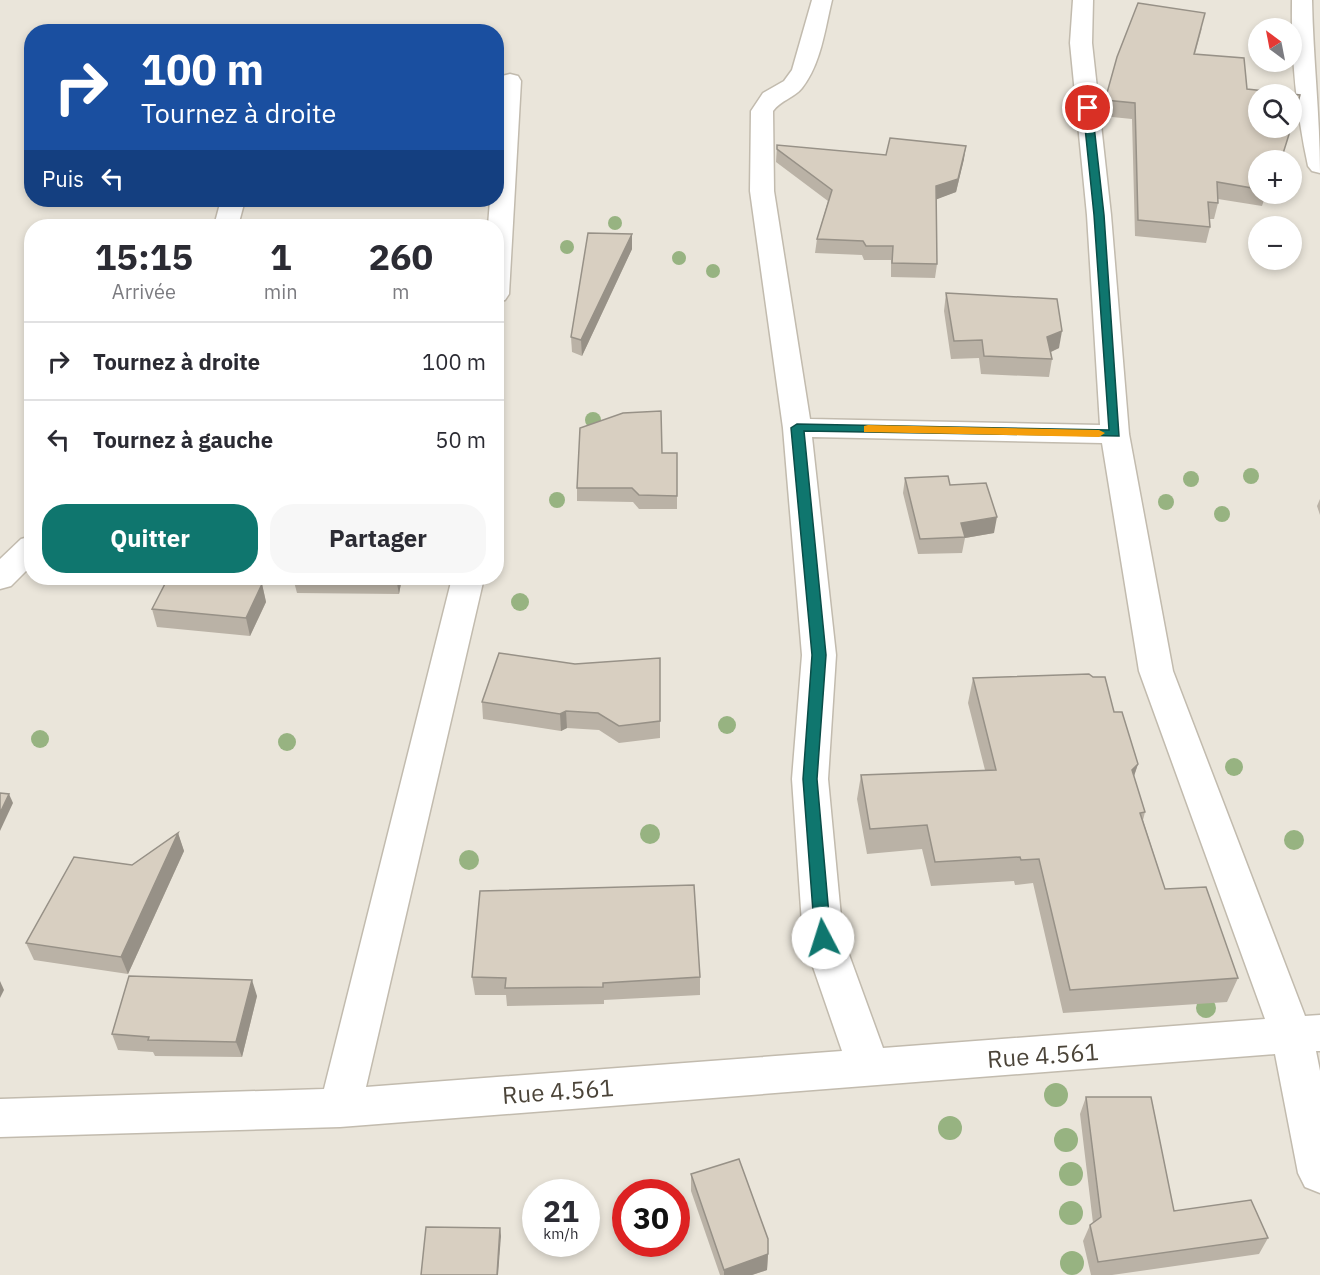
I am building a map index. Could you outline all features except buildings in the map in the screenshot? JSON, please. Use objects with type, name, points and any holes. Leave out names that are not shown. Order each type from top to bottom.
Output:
[{"type":"street","points":[[822,0],[803,71],[792,86],[771,98],[762,111],[762,191],[797,428],[819,655],[810,779],[823,938],[869,1068]]},
{"type":"street","points":[[1083,0],[1081,43],[1099,215],[1115,434],[1156,670],[1306,1034],[1320,1173]]},
{"type":"street","points":[[1302,0],[1302,61],[1309,118],[1320,166]]},
{"type":"street","points":[[504,172],[510,81]]},
{"type":"street","points":[[797,428],[1115,434]]},
{"type":"street","points":[[0,578],[24,554]]},
{"type":"street","points":[[340,1108],[390,909],[466,585]]},
{"type":"street","name":"Rue 4.561","points":[[0,1118],[340,1108],[1306,1034]]},
{"type":"shaded area","points":[[0,0],[1320,0],[1320,1275],[0,1275]]},
{"type":"slow traffic","points":[[868,429],[1099,433]]},
{"type":"route","points":[[823,938],[810,779],[819,655],[797,428],[1115,434],[1099,215],[1088,108]]}]
